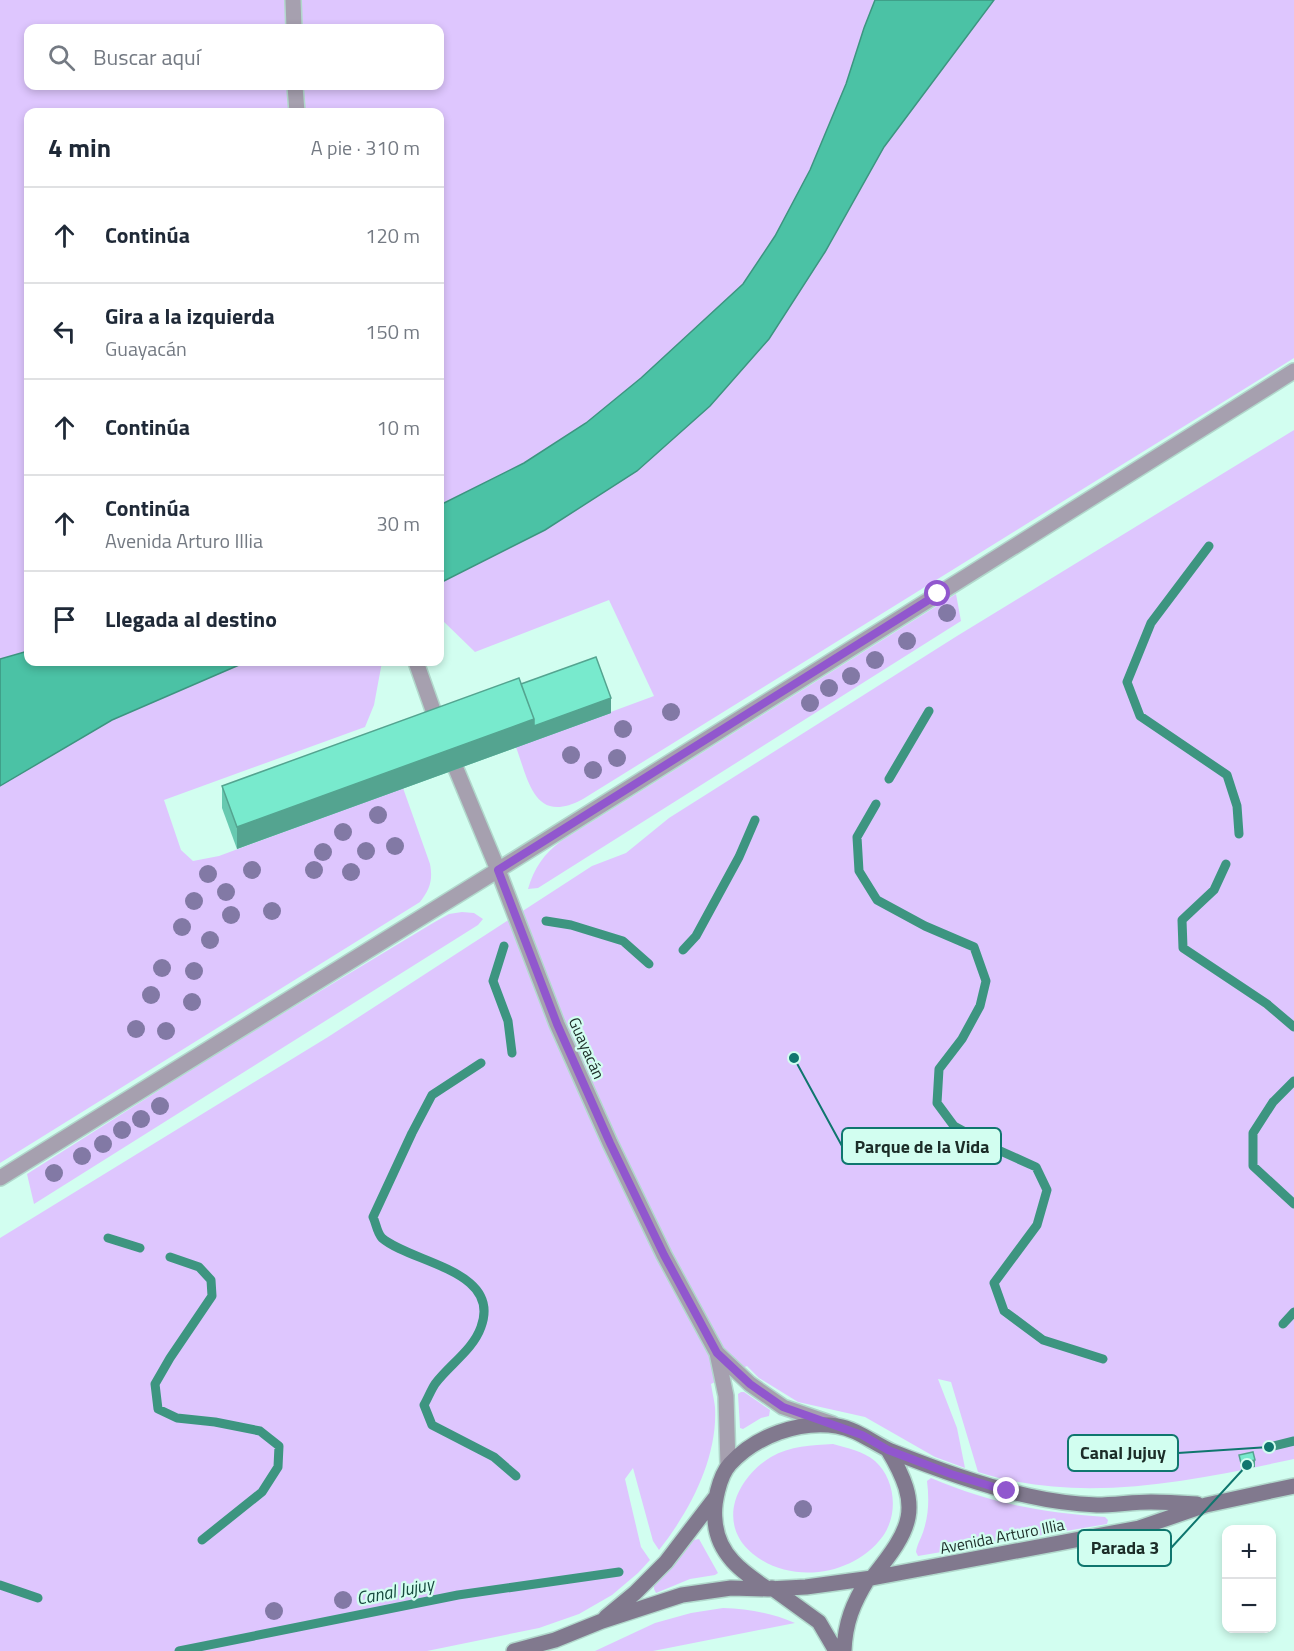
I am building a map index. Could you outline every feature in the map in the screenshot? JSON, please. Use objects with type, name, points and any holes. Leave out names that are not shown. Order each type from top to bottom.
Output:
[{"type":"main road","points":[[602,1621],[666,1562],[715,1498],[728,1466],[744,1452],[765,1438],[787,1430],[814,1426],[838,1426],[862,1435],[888,1450],[900,1469],[907,1488],[910,1512],[904,1535],[854,1601],[848,1618],[844,1651]]},
{"type":"main road","name":"Avenida Arturo Illia","points":[[888,1450],[978,1482],[1047,1500],[1097,1505],[1152,1502],[1206,1505]]},
{"type":"main road","name":"Avenida Arturo Illia","points":[[870,1579],[1139,1528],[1206,1505],[1294,1486]]},
{"type":"main road","points":[[715,1498],[715,1521],[719,1541],[729,1559],[744,1573],[819,1622],[836,1651]]},
{"type":"main road","points":[[514,1651],[555,1640],[602,1621],[705,1591],[731,1588],[770,1589],[870,1579]]},
{"type":"street","points":[[293,0],[294,24]]},
{"type":"street","points":[[295,90],[297,108]]},
{"type":"street","points":[[0,1178],[498,870],[1294,371]]},
{"type":"street","name":"Guayacán","points":[[417,666],[432,710],[498,870],[557,1024],[610,1143],[664,1255],[717,1353],[726,1396],[728,1466]]},
{"type":"street","name":"Guayacán","points":[[717,1353],[750,1384],[783,1407],[838,1426]]},
{"type":"shaded area","points":[[0,0],[1294,0],[1294,358],[583,799],[567,806],[554,807],[544,803],[536,796],[525,774],[516,747],[654,696],[609,600],[475,652],[444,622],[444,108],[24,108],[24,666],[381,666],[374,705],[365,727],[164,800],[181,850],[193,861],[219,856],[403,788],[430,864],[431,880],[420,902],[0,1163]]},
{"type":"shaded area","points":[[875,0],[994,0],[884,147],[825,252],[769,339],[710,406],[637,471],[545,530],[444,581],[444,503],[524,463],[586,423],[641,378],[743,284],[775,236],[810,170],[846,84]]},
{"type":"shaded area","points":[[1294,430],[1294,1459],[1216,1475],[1136,1486],[1057,1487],[1017,1482],[978,1472],[951,1382],[938,1379],[957,1428],[965,1468],[935,1457],[865,1417],[798,1402],[759,1378],[747,1366],[711,1384],[715,1407],[715,1426],[707,1464],[691,1501],[659,1550],[653,1541],[633,1468],[625,1479],[641,1547],[650,1560],[612,1595],[579,1614],[539,1628],[427,1651],[0,1651],[0,1238],[328,1037],[592,866],[626,853],[669,818],[957,636]]},
{"type":"shaded area","points":[[956,594],[961,621],[538,888],[528,889],[540,862],[561,841]]},
{"type":"shaded area","points":[[24,652],[24,666],[237,666],[112,720],[0,786],[0,659]]},
{"type":"shaded area","points":[[474,913],[483,919],[478,925],[34,1204],[27,1174],[229,1046],[433,923],[449,914]]},
{"type":"shaded area","points":[[741,1392],[770,1410],[769,1416],[743,1429],[740,1428],[738,1394]]},
{"type":"shaded area","points":[[833,1444],[855,1450],[875,1461],[882,1468],[893,1497],[888,1527],[871,1550],[839,1567],[821,1572],[803,1572],[785,1570],[768,1564],[753,1554],[742,1542],[735,1529],[733,1516],[740,1489],[759,1466],[778,1453],[801,1447]]},
{"type":"shaded area","points":[[931,1478],[975,1494],[1016,1505],[1105,1517],[1108,1520],[1107,1524],[918,1556],[916,1552],[928,1511],[927,1481]]},
{"type":"shaded area","points":[[699,1539],[718,1573],[690,1579],[656,1593],[654,1585],[694,1540]]},
{"type":"shaded area","points":[[723,1608],[760,1612],[795,1623],[653,1651],[595,1651],[655,1623],[691,1613]]},
{"type":"building","points":[[596,657],[611,698],[534,726],[534,719],[521,684]]},
{"type":"building","points":[[519,678],[534,719],[237,827],[222,786]]},
{"type":"building","points":[[1253,1452],[1255,1460],[1241,1463],[1239,1455]]},
{"type":"waterway","points":[[1209,546],[1151,623],[1127,682],[1140,716],[1227,775],[1237,806],[1239,834]]},
{"type":"waterway","points":[[889,779],[929,711]]},
{"type":"waterway","points":[[876,804],[857,837],[859,871],[877,900],[925,926],[974,947],[986,981],[980,1006],[962,1039],[939,1069],[937,1103],[954,1126],[1036,1167],[1047,1190],[1037,1225],[994,1283],[1004,1311],[1043,1340],[1103,1359]]},
{"type":"waterway","points":[[683,950],[696,936],[739,857],[755,820]]},
{"type":"waterway","points":[[1226,864],[1214,890],[1182,920],[1183,948],[1267,1004],[1294,1027]]},
{"type":"waterway","points":[[546,921],[571,925],[623,941],[649,964]]},
{"type":"waterway","points":[[504,946],[493,981],[508,1021],[512,1053]]},
{"type":"waterway","points":[[481,1063],[432,1095],[373,1217],[382,1238],[395,1247],[467,1280],[478,1293],[484,1308],[481,1327],[467,1350],[435,1384],[424,1405],[432,1425],[494,1457],[516,1476]]},
{"type":"waterway","points":[[1294,1081],[1273,1102],[1253,1133],[1253,1166],[1294,1204]]},
{"type":"waterway","points":[[108,1238],[140,1248]]},
{"type":"waterway","points":[[170,1257],[199,1267],[211,1280],[212,1296],[155,1384],[158,1409],[177,1418],[215,1422],[260,1431],[279,1446],[278,1467],[262,1492],[202,1540]]},
{"type":"waterway","points":[[1283,1324],[1294,1312]]},
{"type":"waterway","name":"Canal Jujuy","points":[[1269,1447],[1294,1441]]},
{"type":"waterway","name":"Canal Jujuy","points":[[179,1651],[458,1595],[619,1572]]},
{"type":"waterway","points":[[0,1585],[38,1598]]},
{"type":"place","name":"Parque de la Vida","points":[[794,1058]]},
{"type":"place","name":"Canal Jujuy","points":[[1269,1447]]},
{"type":"place","name":"Parada 3","points":[[1247,1465]]},
{"type":"route","points":[[938,594],[498,870],[557,1024],[610,1143],[664,1255],[717,1353],[750,1384],[783,1407],[862,1435],[888,1450],[951,1474],[1007,1491]]}]
